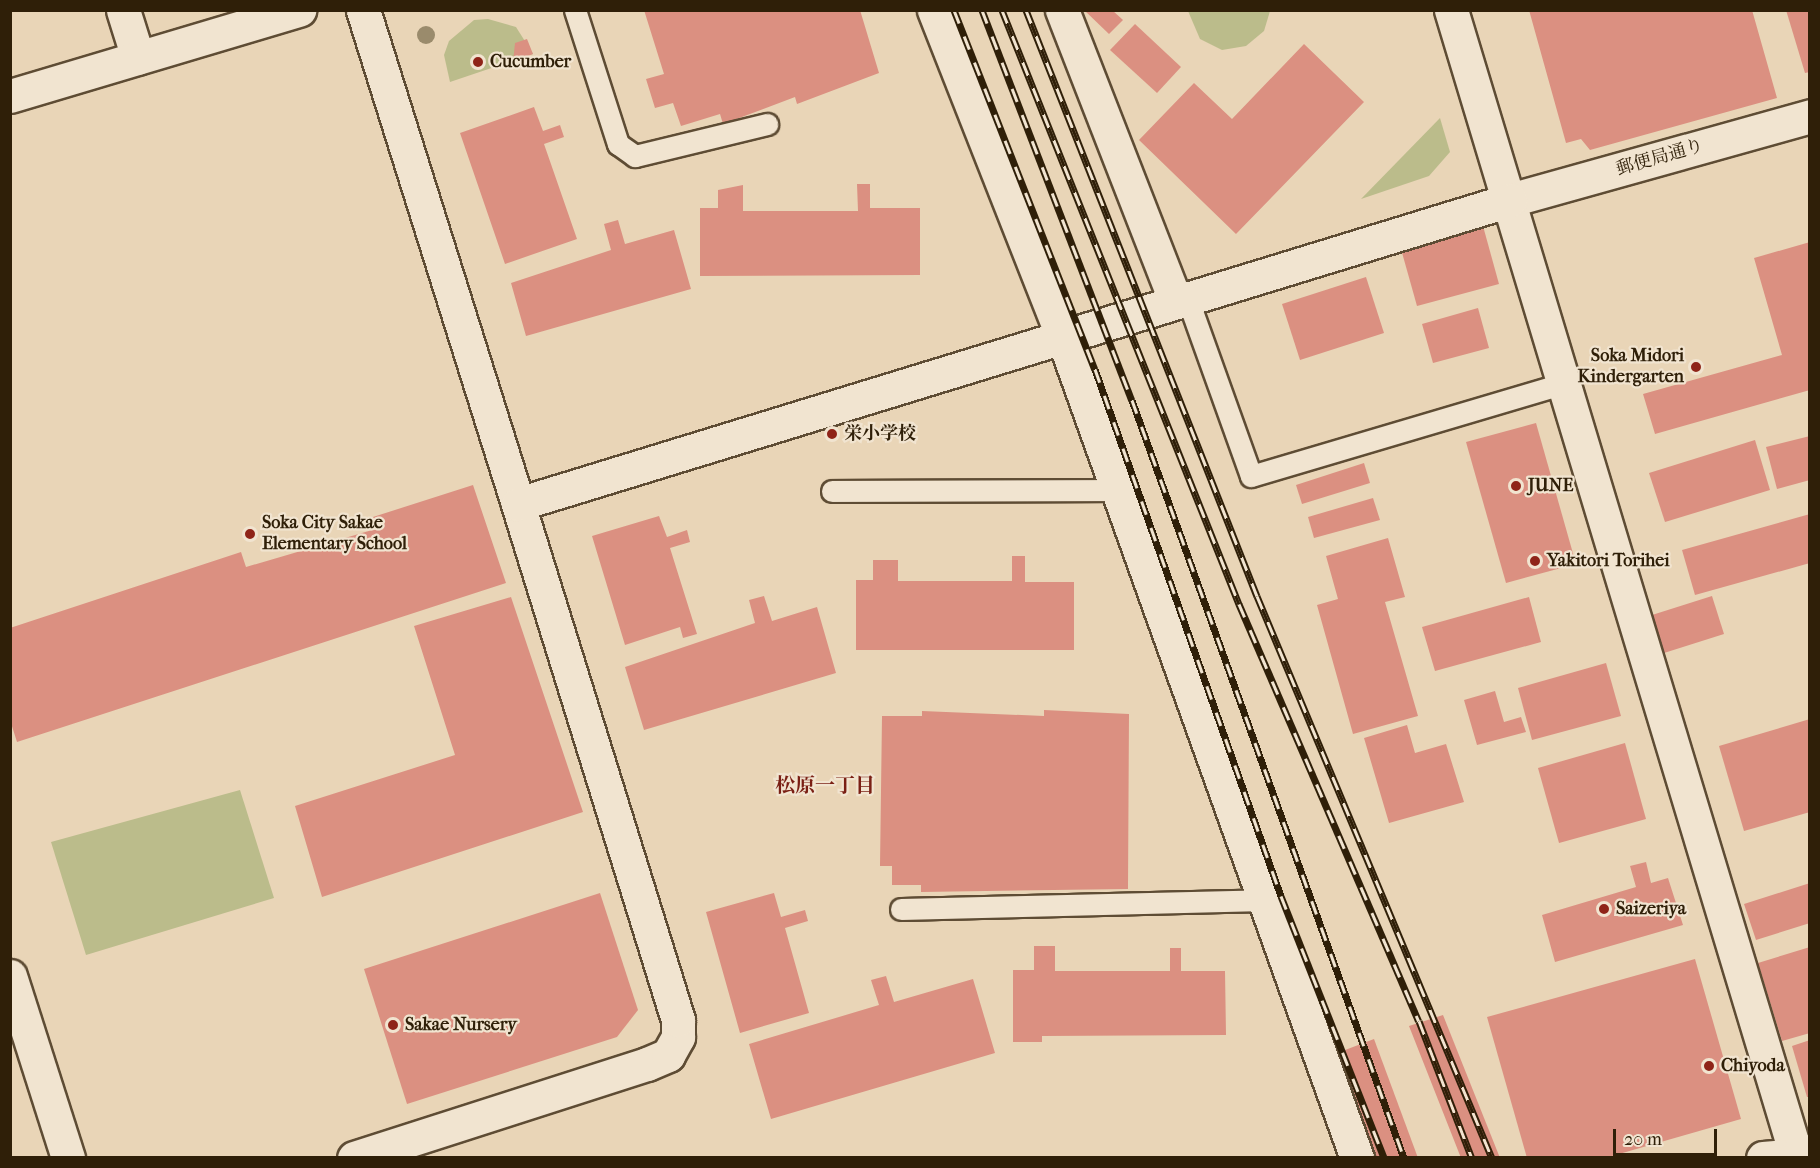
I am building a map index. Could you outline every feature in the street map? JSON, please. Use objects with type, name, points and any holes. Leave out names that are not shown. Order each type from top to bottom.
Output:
[{"type":"street","points":[[123,10],[138,58]]},
{"type":"street","points":[[10,96],[299,10]]},
{"type":"street","points":[[354,1158],[647,1064],[668,1055],[678,1037],[678,1020],[363,10]]},
{"type":"street","points":[[934,10],[1063,337],[1357,1158]]},
{"type":"street","points":[[1062,10],[1185,308]]},
{"type":"street","points":[[1451,10],[1510,200],[1562,384],[1799,1155],[1763,1158]]},
{"type":"street","name":"郵便局通り","points":[[518,504],[1063,337],[1185,308],[1510,200],[1809,116]]},
{"type":"street","points":[[10,976],[68,1158]]},
{"type":"lane","points":[[575,10],[618,144],[635,156],[767,124]]},
{"type":"lane","points":[[1185,308],[1251,476],[1562,384]]},
{"type":"lane","points":[[832,491],[1118,490]]},
{"type":"lane","points":[[901,909],[1264,900]]},
{"type":"green space","points":[[1188,10],[1270,11],[1264,31],[1246,46],[1222,50],[1200,39]]},
{"type":"green space","points":[[488,19],[516,27],[533,54],[450,82],[444,55],[449,41],[474,20]]},
{"type":"green space","points":[[1440,118],[1450,152],[1429,176],[1361,199]]},
{"type":"green space","points":[[240,790],[274,898],[86,955],[51,842]]},
{"type":"building","points":[[644,10],[860,10],[879,73],[797,104],[795,97],[723,124],[720,114],[681,126],[673,103],[655,108],[646,79],[664,74]]},
{"type":"building","points":[[1084,10],[1112,10],[1123,20],[1109,34]]},
{"type":"building","points":[[1529,10],[1752,10],[1777,98],[1590,150],[1581,139],[1566,143]]},
{"type":"building","points":[[1786,10],[1810,10],[1810,72],[1805,73]]},
{"type":"building","points":[[1135,24],[1181,67],[1157,93],[1110,50]]},
{"type":"building","points":[[527,39],[533,54],[513,62],[515,43]]},
{"type":"building","points":[[1304,44],[1364,102],[1236,234],[1139,140],[1194,83],[1232,119]]},
{"type":"building","points":[[534,107],[543,131],[560,125],[564,137],[544,144],[577,239],[505,264],[460,133]]},
{"type":"building","points":[[857,184],[870,184],[870,208],[920,208],[920,275],[700,276],[700,208],[718,208],[718,190],[743,185],[743,211],[858,211]]},
{"type":"building","points":[[618,220],[625,244],[674,230],[691,289],[526,336],[511,283],[611,250],[604,224]]},
{"type":"building","points":[[1483,226],[1499,284],[1417,306],[1401,249]]},
{"type":"building","points":[[1810,242],[1810,390],[1655,434],[1643,394],[1782,355],[1754,258]]},
{"type":"building","points":[[1366,277],[1384,333],[1300,360],[1282,304]]},
{"type":"building","points":[[1478,308],[1489,348],[1433,363],[1422,324]]},
{"type":"building","points":[[1536,423],[1576,564],[1506,583],[1466,442]]},
{"type":"building","points":[[1810,436],[1810,480],[1777,489],[1766,447]]},
{"type":"building","points":[[1755,440],[1770,490],[1665,522],[1649,473]]},
{"type":"building","points":[[1364,463],[1370,483],[1302,504],[1296,485]]},
{"type":"building","points":[[473,485],[506,583],[17,742],[10,720],[10,628],[241,552],[246,567],[379,528],[373,517]]},
{"type":"building","points":[[1373,498],[1380,520],[1314,538],[1308,517]]},
{"type":"building","points":[[1810,514],[1810,563],[1695,595],[1682,550]]},
{"type":"building","points":[[659,516],[667,537],[687,530],[690,542],[670,548],[697,634],[683,638],[680,627],[625,645],[592,536]]},
{"type":"building","points":[[1388,538],[1405,597],[1385,602],[1418,716],[1353,734],[1317,605],[1338,599],[1326,556]]},
{"type":"building","points":[[1012,556],[1025,556],[1025,582],[1074,582],[1074,650],[856,650],[856,580],[873,580],[873,560],[898,560],[898,581],[1012,581]]},
{"type":"building","points":[[764,596],[772,621],[817,607],[836,673],[644,730],[625,667],[755,623],[749,600]]},
{"type":"building","points":[[1712,596],[1724,634],[1664,653],[1652,615]]},
{"type":"building","points":[[511,597],[583,812],[322,897],[295,806],[455,755],[414,626]]},
{"type":"building","points":[[1529,597],[1541,642],[1435,671],[1422,627]]},
{"type":"building","points":[[1606,663],[1621,716],[1532,740],[1518,688]]},
{"type":"building","points":[[1495,691],[1504,722],[1521,717],[1526,732],[1477,745],[1464,700]]},
{"type":"building","points":[[1044,710],[1129,714],[1128,889],[921,892],[921,885],[892,885],[892,866],[880,866],[882,716],[922,716],[922,711],[1044,716]]},
{"type":"building","points":[[1810,719],[1810,812],[1744,831],[1719,746]]},
{"type":"building","points":[[1407,725],[1415,753],[1446,744],[1464,802],[1389,823],[1364,738]]},
{"type":"building","points":[[1625,743],[1646,819],[1559,843],[1538,768]]},
{"type":"building","points":[[1646,862],[1651,883],[1668,878],[1683,925],[1555,962],[1542,915],[1636,887],[1630,866]]},
{"type":"building","points":[[1810,883],[1810,923],[1756,940],[1744,904]]},
{"type":"building","points":[[600,893],[638,1010],[617,1037],[407,1104],[364,969]]},
{"type":"building","points":[[774,893],[781,917],[805,910],[808,921],[785,928],[809,1013],[740,1033],[706,912]]},
{"type":"building","points":[[1034,946],[1055,946],[1055,971],[1170,971],[1170,948],[1181,948],[1181,971],[1225,971],[1226,1035],[1042,1036],[1042,1042],[1013,1042],[1013,970],[1034,970]]},
{"type":"building","points":[[1810,947],[1810,1033],[1782,1041],[1758,963]]},
{"type":"building","points":[[1695,959],[1741,1119],[1605,1158],[1527,1158],[1487,1017]]},
{"type":"building","points":[[886,976],[894,1002],[973,979],[995,1053],[771,1119],[749,1044],[879,1005],[871,980]]},
{"type":"building","points":[[1443,1015],[1500,1158],[1461,1158],[1409,1026]]},
{"type":"building","points":[[1374,1039],[1418,1158],[1372,1158],[1332,1055]]},
{"type":"building","points":[[1810,1040],[1810,1097],[1807,1097],[1792,1046]]},
{"type":"railway","points":[[954,10],[1095,369],[1281,896],[1384,1158]]},
{"type":"railway","points":[[982,10],[1132,400],[1404,1158]]},
{"type":"railway","points":[[1002,10],[1239,604],[1419,1021],[1472,1158]]},
{"type":"railway","points":[[1026,10],[1257,596],[1492,1158]]},
{"type":"place","name":"Cucumber","points":[[478,62]]},
{"type":"place","name":"Soka Midori Kindergarten","points":[[1696,367]]},
{"type":"place","name":"栄小学校","points":[[832,434]]},
{"type":"place","name":"JUNE","points":[[1516,486]]},
{"type":"place","name":"Soka City Sakae Elementary School","points":[[250,534]]},
{"type":"place","name":"Yakitori Torihei","points":[[1535,561]]},
{"type":"place","name":"Saizeriya","points":[[1604,909]]},
{"type":"place","name":"Sakae Nursery","points":[[393,1025]]},
{"type":"place","name":"Chiyoda","points":[[1709,1066]]},
{"type":"district","name":"松原一丁目","points":[[825,785]]}]
